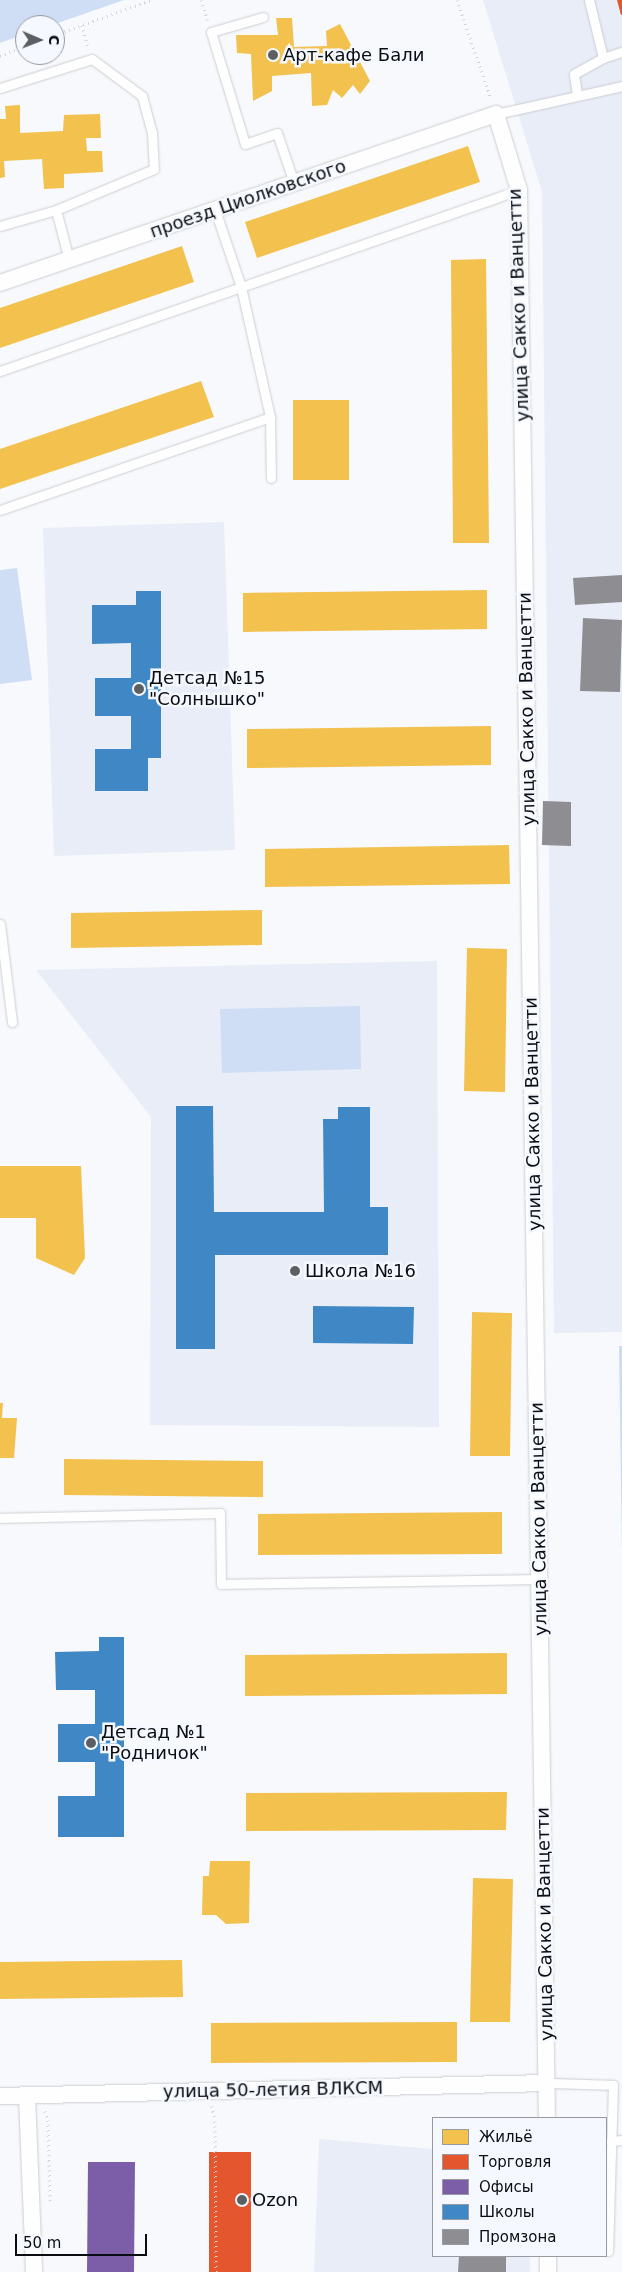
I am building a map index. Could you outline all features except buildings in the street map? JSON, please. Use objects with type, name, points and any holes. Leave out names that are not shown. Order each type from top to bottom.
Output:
[{"type":"street","name":"проезд Циолковского","points":[[0,283],[496,114]]},
{"type":"street","name":"улица Сакко и Ванцетти","points":[[496,114],[519,190],[547,2117]]},
{"type":"street","name":"улица 50-летия ВЛКСМ","points":[[0,2096],[547,2083]]},
{"type":"street","points":[[27,2096],[34,2272]]},
{"type":"street","points":[[548,2257],[548,2272]]},
{"type":"lane","points":[[589,0],[604,58]]},
{"type":"lane","points":[[263,17],[211,32],[245,144],[277,133],[294,183]]},
{"type":"lane","points":[[577,94],[574,74],[604,58],[622,52]]},
{"type":"lane","points":[[0,88],[92,59],[142,96],[152,134],[154,169],[56,210],[0,226]]},
{"type":"lane","points":[[496,114],[577,94],[622,86]]},
{"type":"lane","points":[[0,371],[519,190]]},
{"type":"lane","points":[[56,210],[69,260]]},
{"type":"lane","points":[[215,210],[241,287],[270,417],[271,478]]},
{"type":"lane","points":[[0,510],[270,417]]},
{"type":"lane","points":[[0,924],[12,1022]]},
{"type":"lane","points":[[0,1518],[220,1513],[221,1584],[540,1578]]},
{"type":"lane","points":[[547,2083],[617,2085],[611,2140],[608,2251]]},
{"type":"lane","points":[[611,2140],[622,2140]]},
{"type":"path","points":[[65,31],[151,0]]},
{"type":"path","points":[[201,0],[211,32]]},
{"type":"path","points":[[457,0],[496,114]]},
{"type":"path","points":[[82,25],[92,59]]},
{"type":"path","points":[[0,56],[15,50]]},
{"type":"path","points":[[209,2091],[215,2120],[216,2272]]},
{"type":"shaded area","points":[[0,0],[124,0],[65,20],[65,15],[15,15],[15,38],[0,43]]},
{"type":"shaded area","points":[[483,0],[622,0],[622,1332],[554,1333],[542,192]]},
{"type":"shaded area","name":"Детсад №15 \"Солнышко\"","points":[[224,522],[235,850],[54,856],[43,528]]},
{"type":"shaded area","points":[[17,568],[32,680],[0,684],[0,570]]},
{"type":"shaded area","name":"Школа №16","points":[[437,961],[439,1427],[150,1425],[151,1117],[36,970]]},
{"type":"shaded area","points":[[360,1006],[361,1069],[222,1073],[220,1009]]},
{"type":"shaded area","points":[[619,1346],[622,1346],[622,1555]]},
{"type":"shaded area","points":[[319,2139],[432,2149],[432,2257],[530,2257],[530,2272],[314,2272]]},
{"type":"place","name":"Арт-кафе Бали","points":[[273,55]]},
{"type":"place","name":"Детсад №15 \"Солнышко\"","points":[[139,689]]},
{"type":"place","name":"Школа №16","points":[[295,1271]]},
{"type":"place","name":"Детсад №1 \"Родничок\"","points":[[91,1743]]},
{"type":"place","name":"Ozon","points":[[242,2200]]}]
